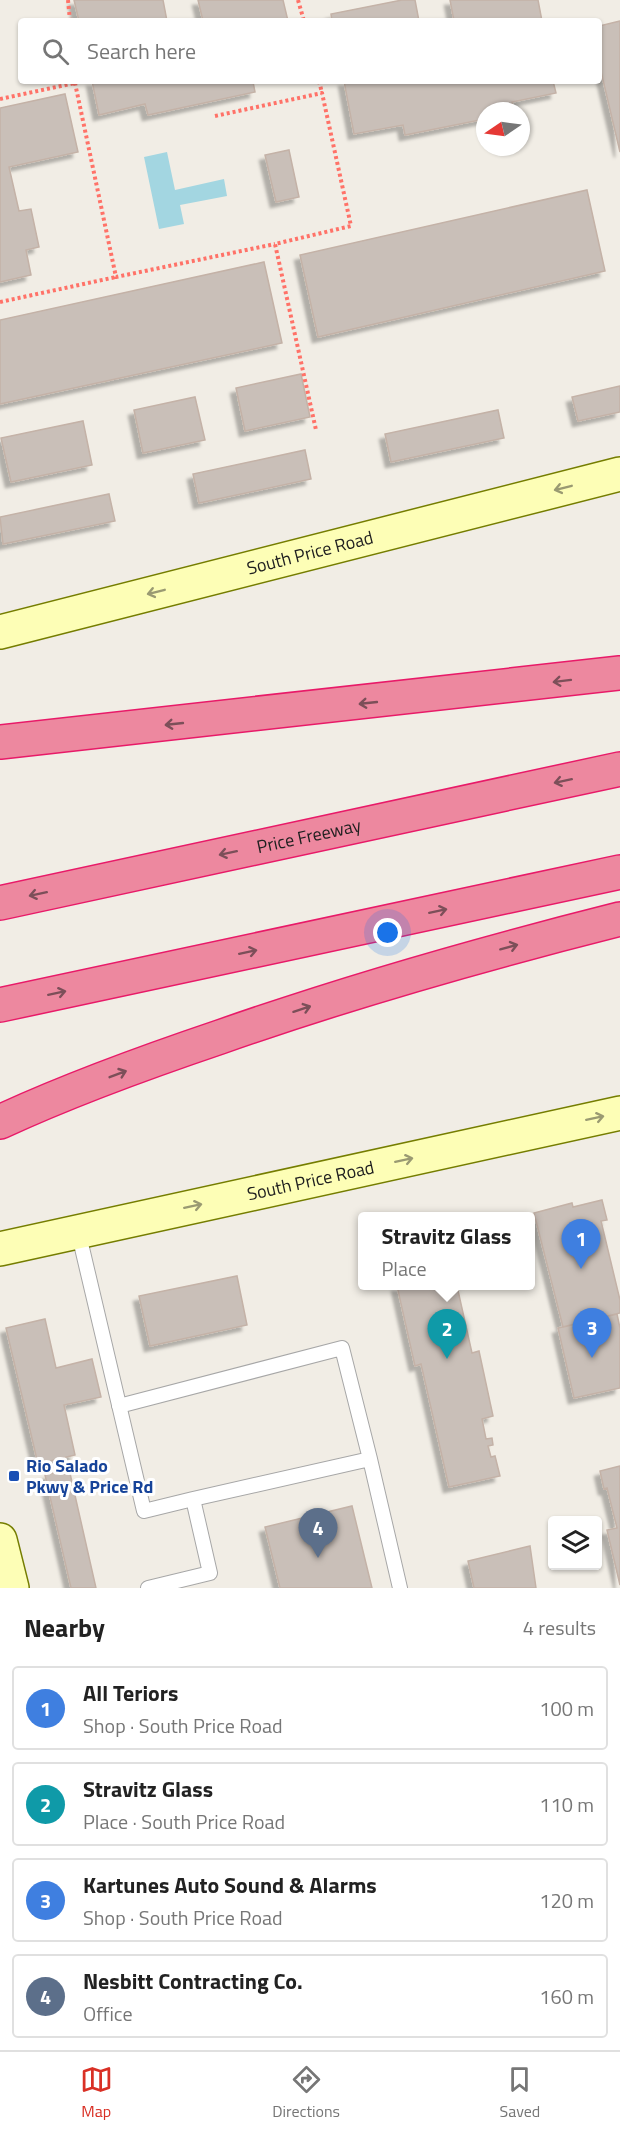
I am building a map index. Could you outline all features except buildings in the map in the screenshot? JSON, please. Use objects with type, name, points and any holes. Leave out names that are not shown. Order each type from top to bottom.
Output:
[{"type":"highway","points":[[0,742],[620,673]]},
{"type":"highway","name":"Price Freeway","points":[[0,903],[620,769]]},
{"type":"highway","points":[[0,1005],[620,872]]},
{"type":"highway","points":[[7,1118],[63,1094],[197,1045],[327,1001],[508,947],[620,919]]},
{"type":"main road","name":"South Price Road","points":[[0,632],[620,474]]},
{"type":"main road","name":"South Price Road","points":[[0,1249],[620,1113]]},
{"type":"main road","points":[[0,1540],[12,1588]]},
{"type":"lane","points":[[78,1231],[144,1511],[370,1459]]},
{"type":"lane","points":[[119,1406],[342,1348],[400,1588]]},
{"type":"lane","points":[[148,1588],[210,1573],[193,1499]]},
{"type":"path","points":[[68,0],[70,18]]},
{"type":"path","points":[[298,0],[303,18]]},
{"type":"path","points":[[0,99],[70,84]]},
{"type":"path","points":[[75,84],[116,277]]},
{"type":"path","points":[[0,302],[351,226],[320,84]]},
{"type":"path","points":[[215,116],[322,93]]},
{"type":"path","points":[[275,244],[316,430]]},
{"type":"water","points":[[167,152],[175,190],[224,179],[227,196],[180,205],[184,224],[159,229],[144,157]]},
{"type":"place","name":"All Teriors","points":[[581,1269]]},
{"type":"place","name":"Kartunes Auto Sound & Alarms","points":[[592,1358]]},
{"type":"place","name":"Stravitz Glass","points":[[447,1359]]},
{"type":"place","name":"Rio Salado Pkwy & Price Rd","points":[[14,1476]]},
{"type":"place","name":"Nesbitt Contracting Co.","points":[[318,1558]]}]
